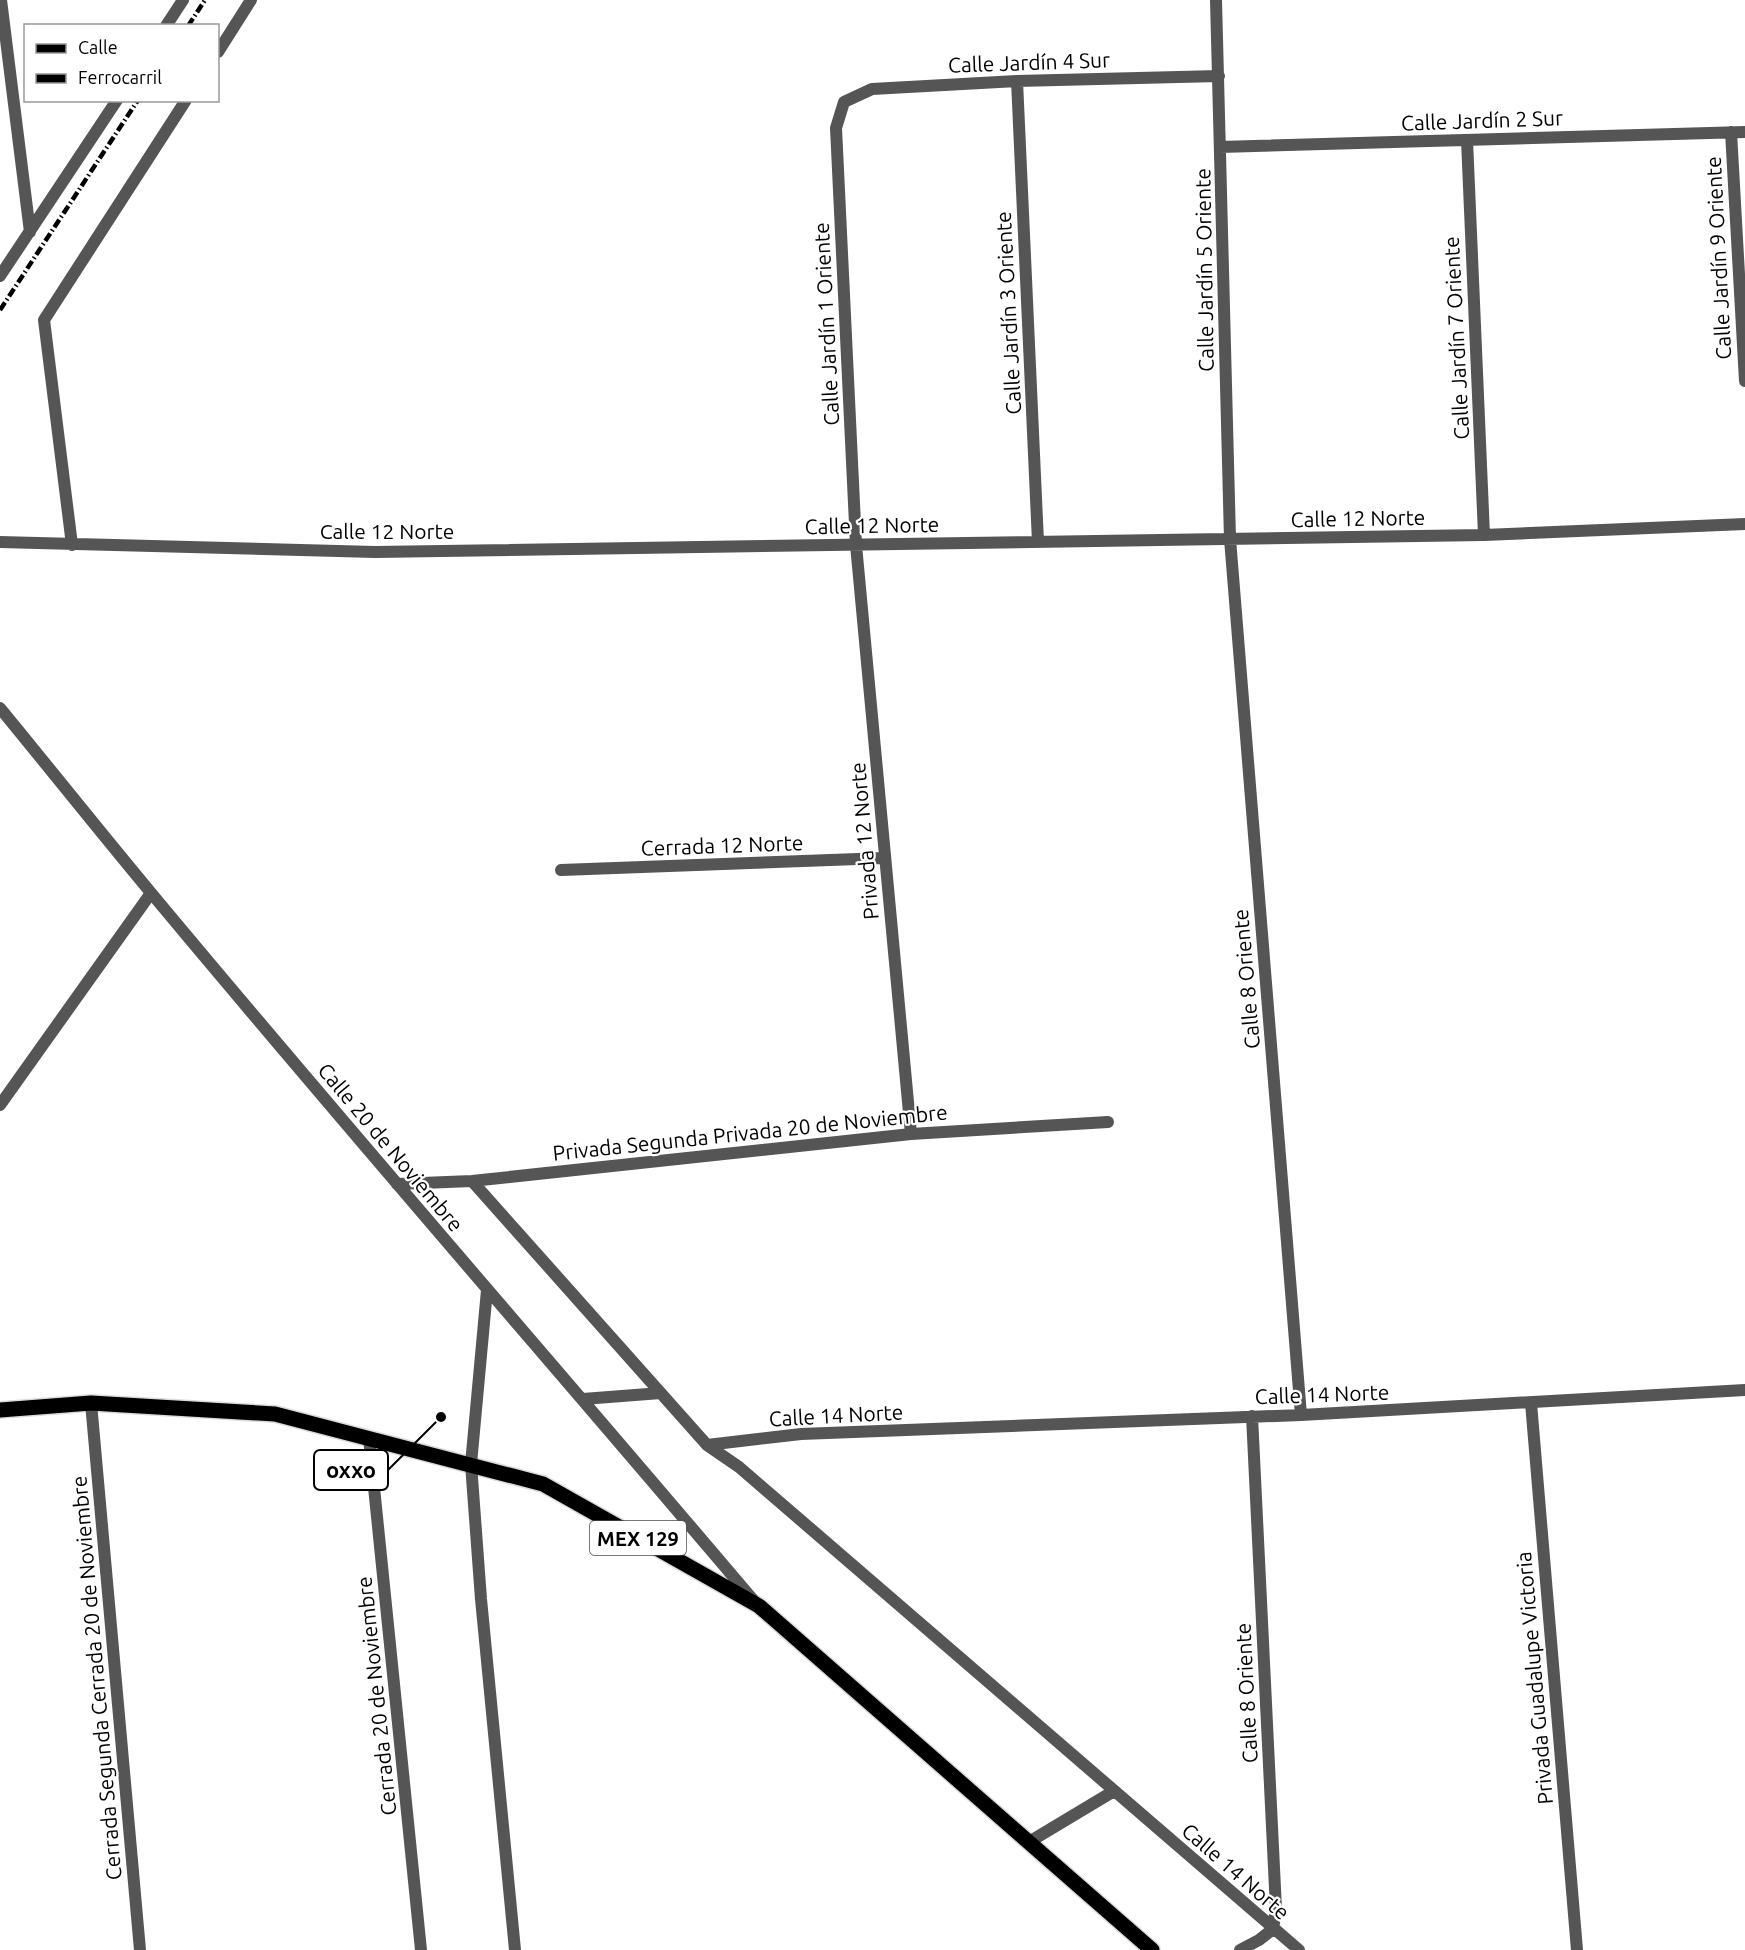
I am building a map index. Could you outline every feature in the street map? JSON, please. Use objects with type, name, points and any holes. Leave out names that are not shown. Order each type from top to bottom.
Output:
[{"type":"main road","name":"MEX 129","points":[[0,1410],[91,1403],[276,1413],[543,1484],[759,1606],[1152,1950]]},
{"type":"street","points":[[1,0],[30,232]]},
{"type":"street","points":[[167,24],[183,0]]},
{"type":"street","points":[[219,50],[251,0]]},
{"type":"street","name":"Calle Jardín 5 Oriente","points":[[1216,0],[1230,539]]},
{"type":"street","name":"Calle Jardín 4 Sur","points":[[844,102],[872,88],[1017,81],[1219,76]]},
{"type":"street","name":"Calle Jardín 3 Oriente","points":[[1017,81],[1038,542]]},
{"type":"street","points":[[0,276],[116,102]]},
{"type":"street","points":[[72,545],[44,320],[185,102]]},
{"type":"street","name":"Calle Jardín 1 Oriente","points":[[844,102],[836,128],[856,545]]},
{"type":"street","name":"Calle Jardín 9 Oriente","points":[[1731,132],[1745,381]]},
{"type":"street","name":"Calle Jardín 2 Sur","points":[[1220,147],[1745,132]]},
{"type":"street","name":"Calle Jardín 7 Oriente","points":[[1467,140],[1484,535]]},
{"type":"street","name":"Calle 12 Norte","points":[[0,542],[375,552],[1484,535],[1745,524]]},
{"type":"street","name":"Calle 8 Oriente","points":[[1230,539],[1301,1415]]},
{"type":"street","name":"Privada 12 Norte","points":[[856,545],[910,1134]]},
{"type":"street","name":"Calle 20 de Noviembre","points":[[0,708],[151,893],[487,1290],[759,1606]]},
{"type":"street","name":"Cerrada 12 Norte","points":[[561,870],[885,858]]},
{"type":"street","points":[[0,1105],[151,893]]},
{"type":"street","name":"Privada Segunda Privada 20 de Noviembre","points":[[397,1184],[472,1181],[910,1134],[1108,1122]]},
{"type":"street","points":[[472,1181],[707,1445]]},
{"type":"street","points":[[487,1290],[471,1464],[481,1599],[515,1950]]},
{"type":"street","name":"Calle 14 Norte","points":[[707,1445],[801,1434],[1301,1415],[1745,1390]]},
{"type":"street","points":[[583,1399],[661,1393]]},
{"type":"street","name":"Cerrada Segunda Cerrada 20 de Noviembre","points":[[91,1403],[140,1950]]},
{"type":"street","name":"Privada Guadalupe Victoria","points":[[1531,1403],[1577,1950]]},
{"type":"street","name":"Calle 8 Oriente","points":[[1252,1416],[1276,1909],[1273,1929]]},
{"type":"street","name":"Cerrada 20 de Noviembre","points":[[369,1438],[421,1950]]},
{"type":"street","name":"Calle 14 Norte","points":[[707,1445],[739,1467],[1299,1950]]},
{"type":"street","points":[[1029,1842],[1114,1791]]},
{"type":"street","points":[[1240,1950],[1273,1929]]},
{"type":"railway","points":[[189,24],[205,0]]},
{"type":"railway","points":[[0,310],[137,102]]},
{"type":"place","name":"oxxo","points":[[441,1417]]}]
